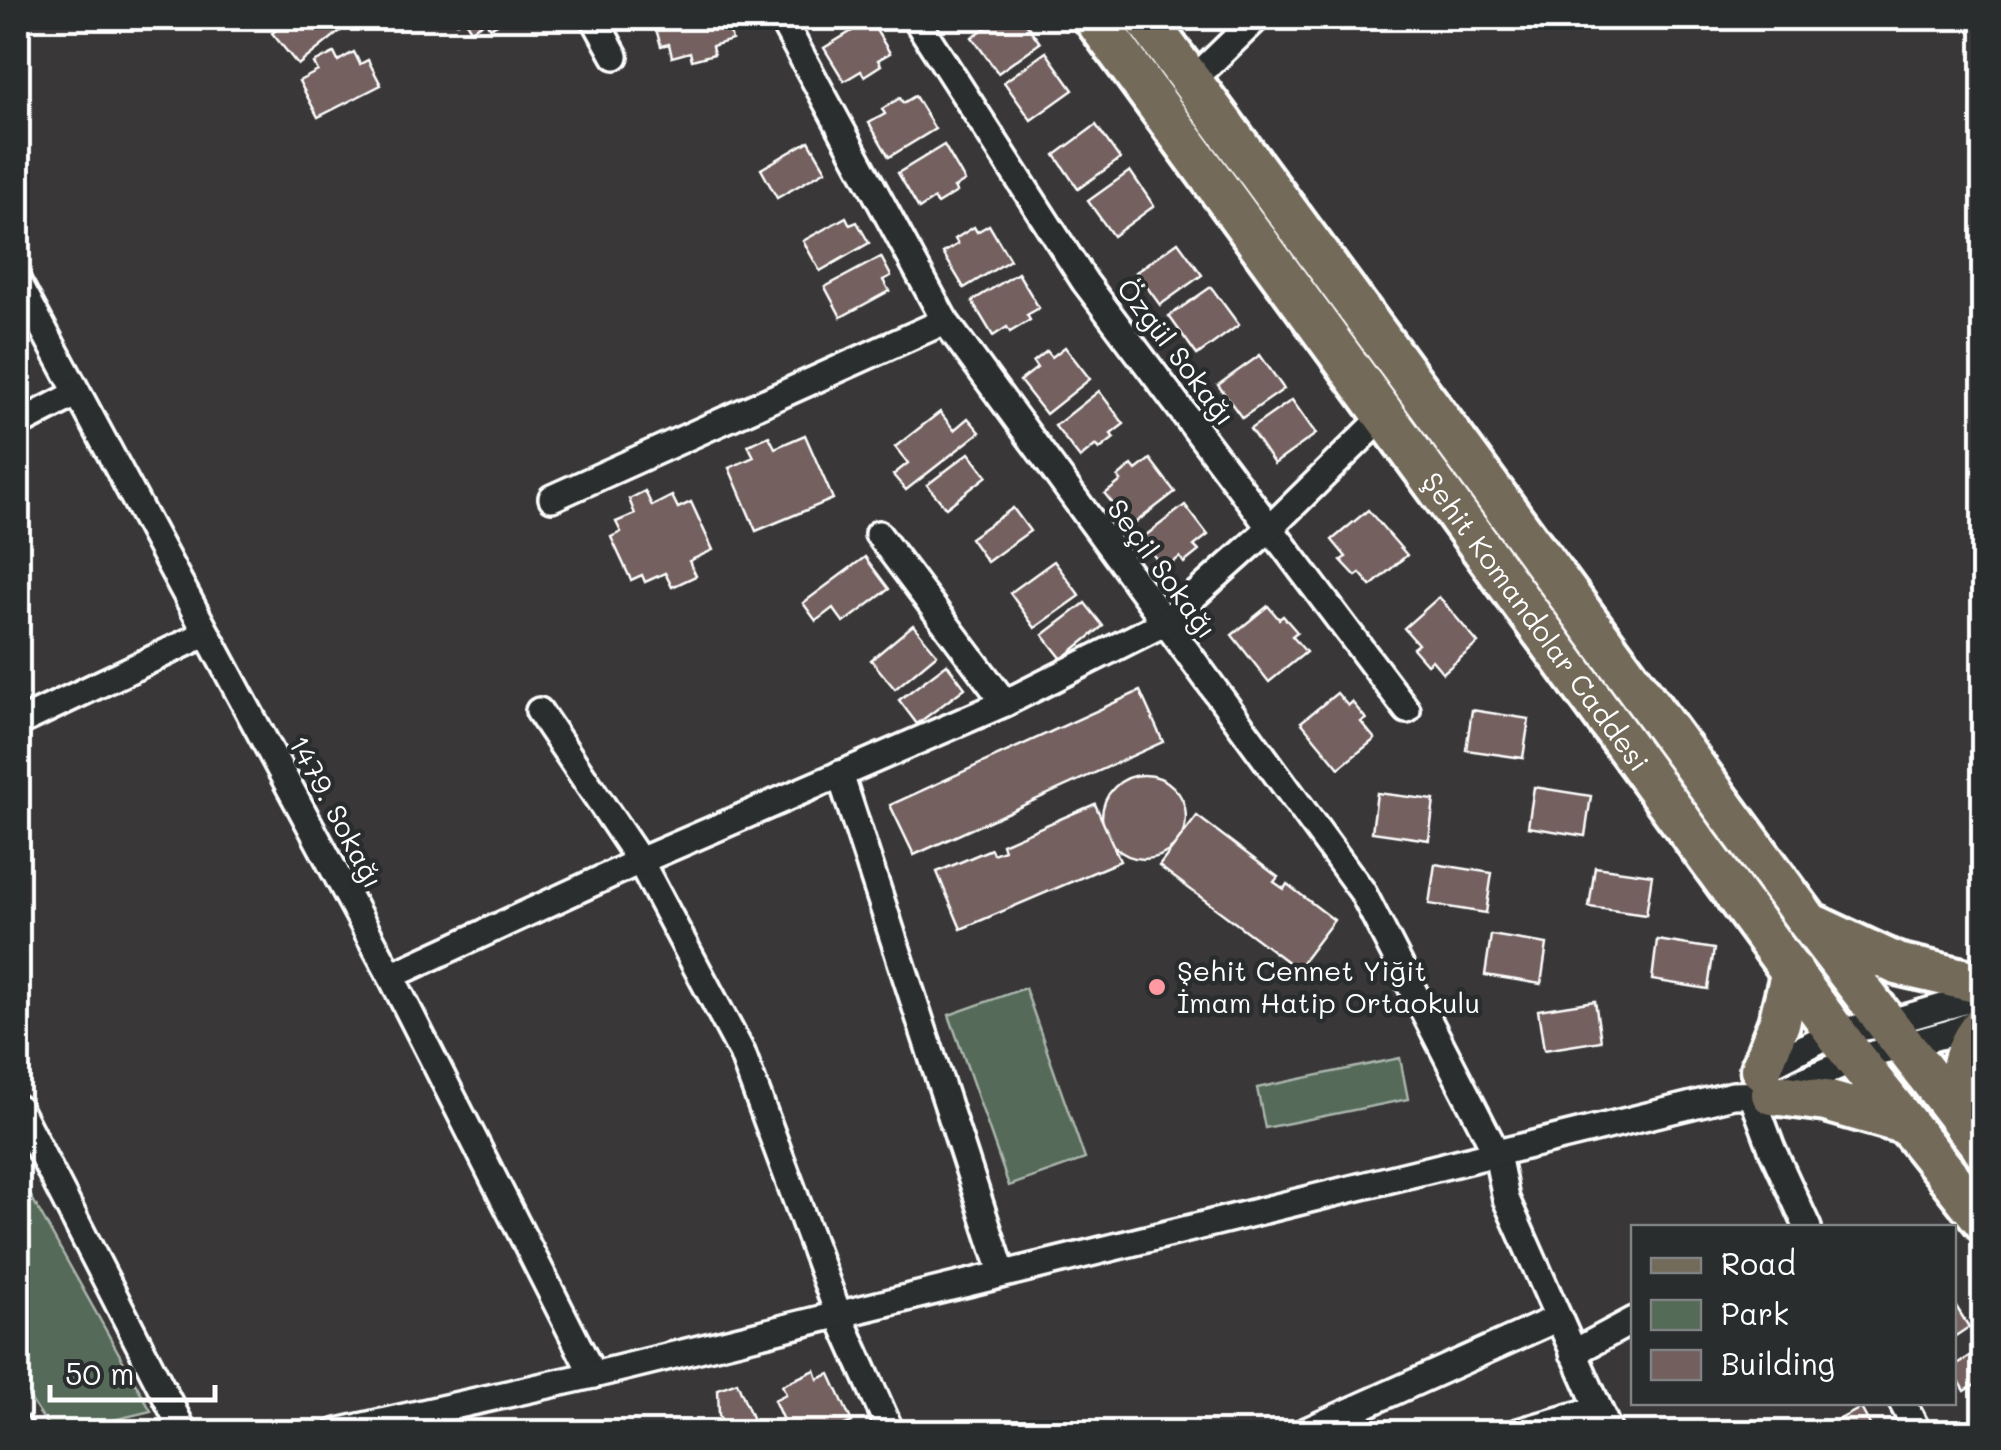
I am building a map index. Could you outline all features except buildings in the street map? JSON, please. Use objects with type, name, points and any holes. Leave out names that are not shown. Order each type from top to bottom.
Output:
[{"type":"main road","name":"Şehit Komandolar Caddesi","points":[[1094,18],[1845,1046],[1984,1221]]},
{"type":"main road","name":"Şehit Komandolar Caddesi","points":[[1145,18],[1807,920],[1974,1137]]},
{"type":"main road","points":[[1807,920],[1836,938],[1897,964],[1984,984]]},
{"type":"main road","points":[[1792,972],[1779,1023],[1755,1088],[1826,1101],[1906,1124]]},
{"type":"main road","points":[[1974,1137],[1960,1093],[1967,1047],[1984,1022]]},
{"type":"street","points":[[594,18],[615,56]]},
{"type":"street","name":"Özgül Sokağı","points":[[916,18],[1085,282],[1407,710]]},
{"type":"street","points":[[1192,81],[1257,18]]},
{"type":"street","name":"Seçil Sokağı","points":[[790,21],[945,322],[1362,891],[1497,1154],[1506,1199],[1608,1432]]},
{"type":"street","name":"1479. Sokağı","points":[[18,282],[391,976],[593,1375]]},
{"type":"street","points":[[552,498],[945,322]]},
{"type":"street","points":[[18,424],[76,394]]},
{"type":"street","points":[[391,976],[640,861],[1005,703],[1164,623],[1271,527],[1386,414]]},
{"type":"street","points":[[878,534],[1005,703]]},
{"type":"street","points":[[18,723],[206,634]]},
{"type":"street","points":[[539,711],[640,861],[742,1052],[838,1313],[891,1432]]},
{"type":"street","points":[[840,774],[1002,1272]]},
{"type":"street","points":[[1893,1034],[1984,995]]},
{"type":"street","points":[[337,1432],[593,1375],[1497,1154],[1755,1088],[1845,1046],[1893,1034],[1984,1022]]},
{"type":"street","points":[[1755,1088],[1772,1149],[1804,1225]]},
{"type":"street","points":[[18,1108],[184,1432]]},
{"type":"street","points":[[1304,1432],[1558,1318]]},
{"type":"street","points":[[1573,1354],[1631,1322]]},
{"type":"street","points":[[1904,1405],[1918,1432]]},
{"type":"street","points":[[1518,1432],[1597,1409]]},
{"type":"green space","points":[[1025,988],[1085,1159],[1009,1186],[949,1015]]},
{"type":"green space","points":[[1400,1058],[1408,1099],[1265,1128],[1257,1088]]},
{"type":"green space","points":[[18,1173],[151,1411],[52,1432],[18,1381]]},
{"type":"place","name":"Şehit Cennet Yiğit İmam Hatip Ortaokulu","points":[[1157,987]]}]
